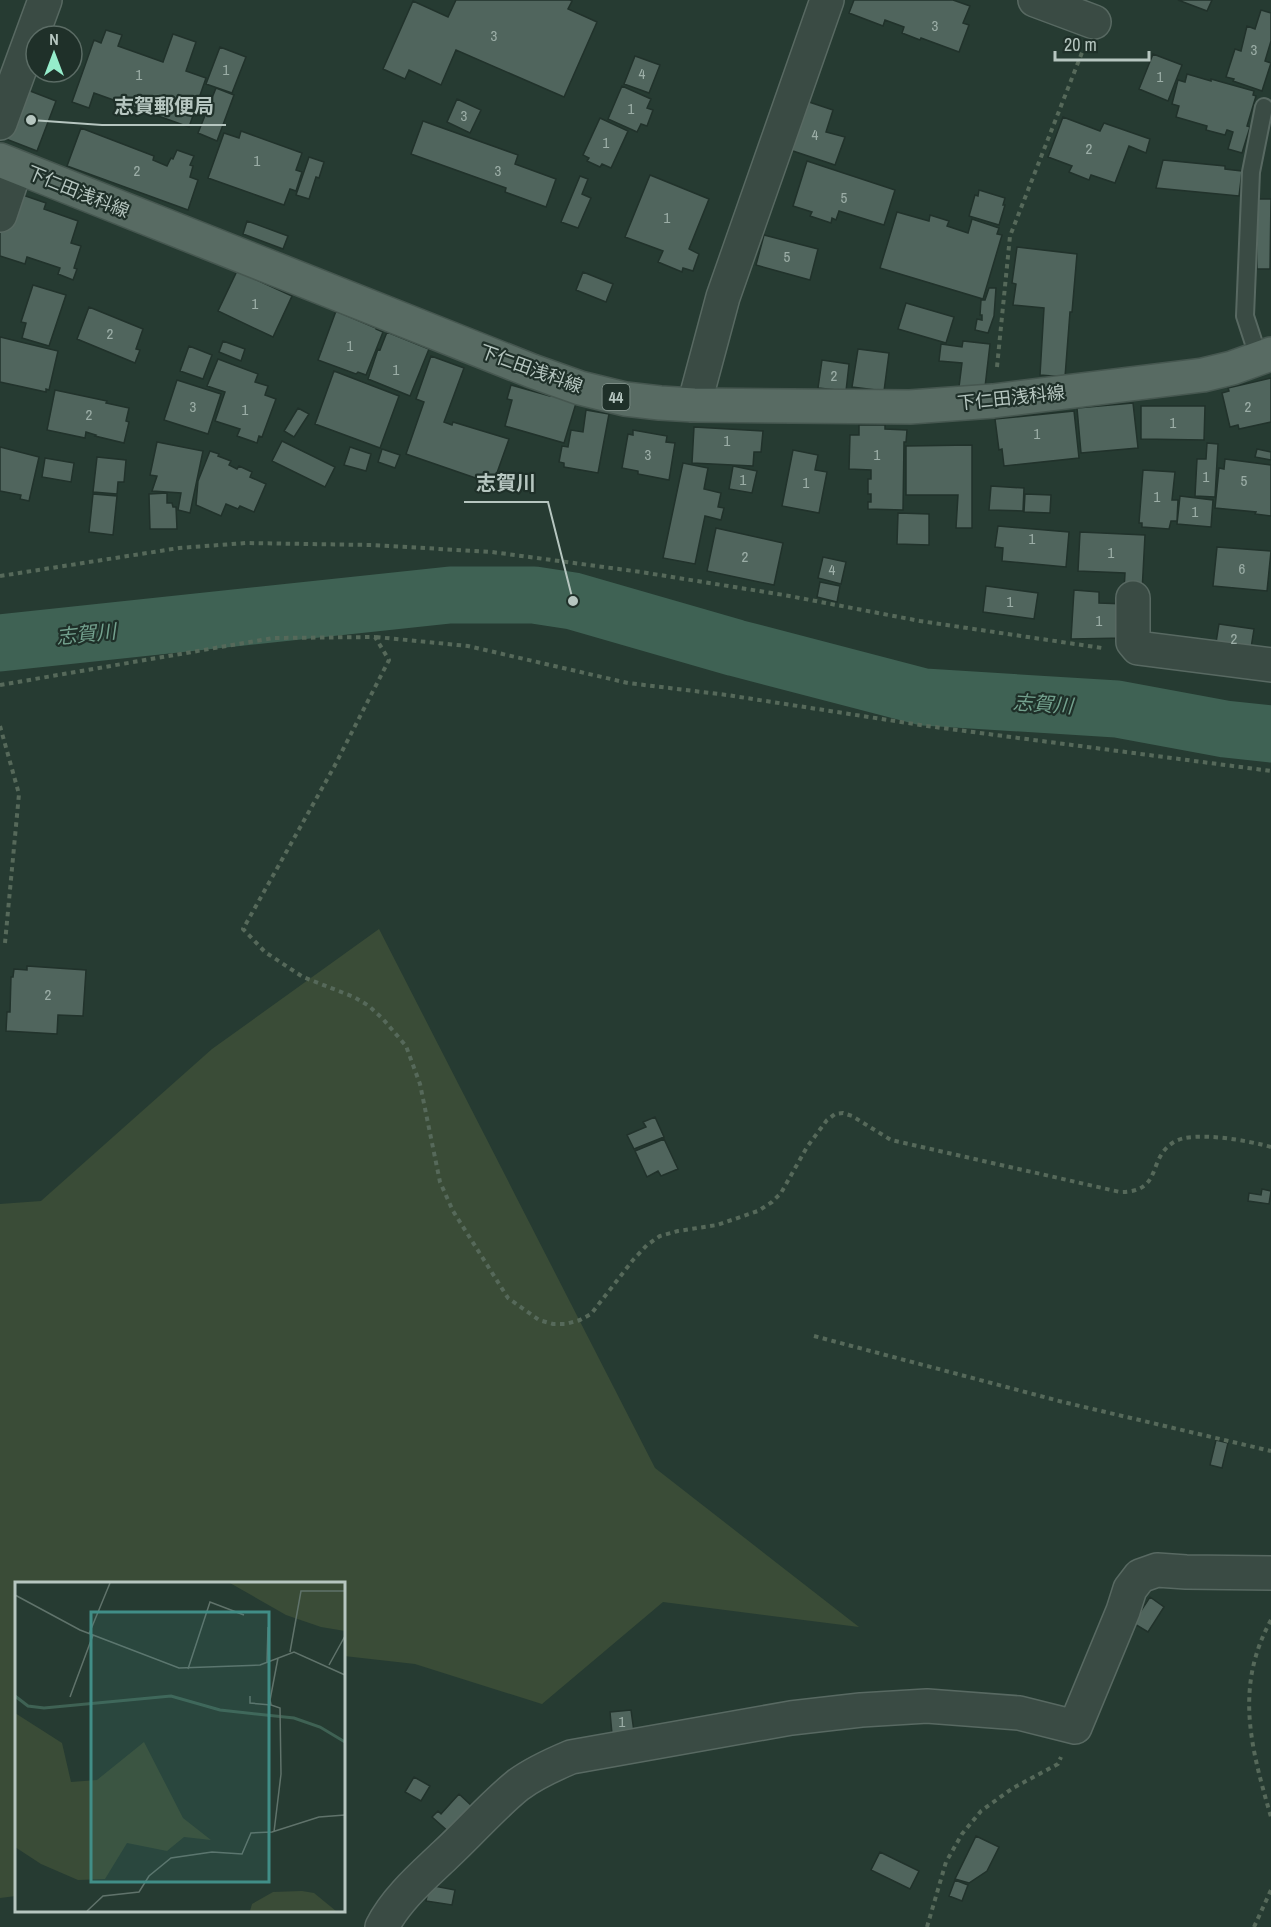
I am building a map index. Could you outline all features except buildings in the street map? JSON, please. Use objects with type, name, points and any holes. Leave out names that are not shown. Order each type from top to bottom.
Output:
[{"type":"main road","name":"下仁田浅科線","points":[[8,164],[561,381],[625,399],[694,405],[910,407],[993,401],[1203,375],[1265,357]]},
{"type":"street","points":[[0,123],[45,0]]},
{"type":"street","points":[[694,405],[723,297],[827,0]]},
{"type":"street","points":[[1035,0],[1094,22]]},
{"type":"street","points":[[0,214],[8,164]]},
{"type":"street","points":[[1133,598],[1133,642],[1138,648],[1271,665]]},
{"type":"street","points":[[382,1927],[386,1918],[415,1884],[490,1810],[519,1784],[544,1768],[571,1757],[791,1718],[861,1710],[927,1706],[1019,1713],[1075,1726],[1123,1611],[1130,1588],[1140,1576],[1157,1570],[1271,1573]]},
{"type":"lane","points":[[1264,107],[1251,172],[1245,316],[1265,357]]},
{"type":"path","points":[[993,401],[1010,236],[1094,22]]},
{"type":"path","points":[[0,576],[180,548],[246,543],[372,545],[492,552],[641,572],[784,595],[920,621],[1108,649],[1138,648]]},
{"type":"path","points":[[0,685],[273,638],[375,637],[468,646],[628,683],[727,695],[927,726],[1271,771]]},
{"type":"path","points":[[375,637],[389,660],[334,767],[243,929],[266,952],[303,977],[354,997],[369,1006],[406,1046],[420,1084],[440,1182],[453,1211],[508,1298],[539,1320],[552,1324],[567,1324],[591,1314],[646,1245],[660,1236],[728,1222],[758,1211],[772,1202],[781,1193],[807,1147],[827,1120],[835,1114],[843,1113],[852,1116],[891,1140],[1120,1192],[1133,1192],[1147,1185],[1167,1147],[1186,1138],[1226,1138],[1271,1147]]},
{"type":"path","points":[[0,726],[19,794],[5,943]]},
{"type":"path","points":[[814,1336],[1063,1402],[1271,1451]]},
{"type":"path","points":[[1271,1620],[1263,1634],[1252,1665],[1249,1699],[1250,1733],[1271,1817]]},
{"type":"path","points":[[927,1927],[946,1863],[962,1834],[981,1811],[1013,1788],[1058,1764],[1075,1726]]},
{"type":"path","points":[[1254,1927],[1271,1890]]},
{"type":"green space","points":[[379,929],[655,1468],[859,1627],[663,1602],[542,1704],[415,1664],[345,1656],[345,1582],[15,1582],[15,1896],[0,1898],[0,1204],[41,1201],[212,1049]]},
{"type":"waterway","name":"志賀川","points":[[0,643],[450,595],[534,595],[573,601],[736,648],[924,697],[1117,709],[1225,729],[1271,734]]},
{"type":"place","name":"志賀郵便局","points":[[31,120]]},
{"type":"place","name":"志賀川","points":[[573,601]]}]
